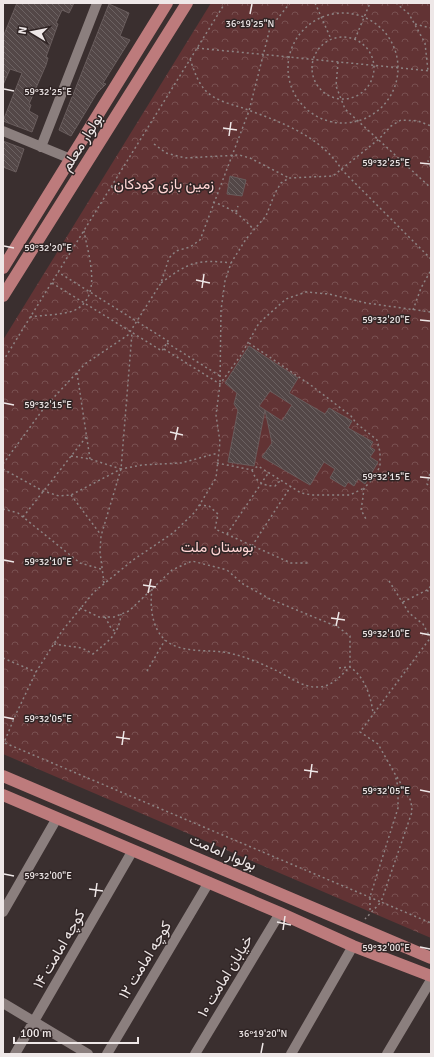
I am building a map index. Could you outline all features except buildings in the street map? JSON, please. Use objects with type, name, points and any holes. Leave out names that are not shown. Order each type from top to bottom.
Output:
[{"type":"main road","name":"بولوار معلم","points":[[3,268],[167,3]]},
{"type":"main road","name":"بولوار معلم","points":[[3,296],[187,3]]},
{"type":"main road","name":"بولوار امامت","points":[[3,776],[431,958]]},
{"type":"main road","points":[[3,795],[209,882],[353,946],[431,976]]},
{"type":"street","points":[[40,147],[97,3]]},
{"type":"street","points":[[3,131],[71,159]]},
{"type":"street","points":[[3,912],[57,818]]},
{"type":"street","name":"کوچه امامت ۱۴","points":[[15,1054],[133,850]]},
{"type":"street","name":"کوچه امامت ۱۲","points":[[107,1054],[209,882]]},
{"type":"street","name":"خیابان امامت ۱۰","points":[[195,1054],[280,913]]},
{"type":"street","points":[[290,1054],[353,946]]},
{"type":"street","points":[[387,1054],[431,980]]},
{"type":"street","points":[[3,1003],[88,1054]]},
{"type":"path","points":[[3,361],[225,3]]},
{"type":"path","points":[[3,464],[44,408],[85,364],[131,332],[161,283],[169,258],[176,251],[190,247],[200,240],[249,111],[270,28],[290,3]]},
{"type":"path","points":[[315,3],[331,39]]},
{"type":"path","points":[[355,39],[370,3]]},
{"type":"path","points":[[396,3],[409,14],[425,43],[428,71]]},
{"type":"path","points":[[343,13],[364,17],[382,29],[394,46],[399,68],[395,89],[383,107],[365,120],[344,124],[322,120],[304,108],[292,90],[288,69],[292,48],[304,30],[322,17],[343,13]]},
{"type":"path","points":[[415,24],[431,28]]},
{"type":"path","points":[[343,36],[355,39],[365,46],[372,56],[374,66],[372,80],[365,90],[355,96],[341,98],[331,96],[321,90],[314,79],[312,67],[314,60],[321,45],[331,39],[343,36]]},
{"type":"path","points":[[197,48],[431,71]]},
{"type":"path","points":[[190,59],[196,76],[205,90],[219,100],[279,122],[313,139],[334,157],[342,170],[431,259]]},
{"type":"path","points":[[338,62],[336,86],[345,109],[431,188]]},
{"type":"path","points":[[154,144],[166,154],[185,158],[239,154],[289,178],[323,178],[333,176],[342,170],[378,139],[390,126],[401,120],[418,121],[431,126]]},
{"type":"path","points":[[232,155],[233,160]]},
{"type":"path","points":[[431,156],[428,161],[431,168]]},
{"type":"path","points":[[289,178],[281,183],[275,193],[266,216],[254,230],[231,263],[225,281],[221,310],[220,384],[216,414],[220,442],[216,478],[195,512],[173,533],[133,560],[104,583],[80,608],[36,672],[3,743],[431,923]]},
{"type":"path","points":[[110,188],[124,190]]},
{"type":"path","points":[[214,202],[236,212],[254,230]]},
{"type":"path","points":[[236,212],[238,206]]},
{"type":"path","points":[[30,317],[72,311],[85,303],[91,292],[92,280],[84,230]]},
{"type":"path","points":[[161,283],[181,268],[194,263],[209,260],[231,263]]},
{"type":"path","points":[[413,310],[421,288],[431,270]]},
{"type":"path","points":[[58,272],[137,321],[168,341],[167,343],[220,376]]},
{"type":"path","points":[[52,283],[162,351],[164,349],[220,384]]},
{"type":"path","points":[[220,384],[259,323],[286,299],[306,292],[329,294],[348,300],[431,312]]},
{"type":"path","points":[[104,583],[101,569],[101,536],[121,469],[131,332]]},
{"type":"path","points":[[217,463],[252,470],[258,466],[301,493],[334,496],[350,495],[364,488],[374,478],[380,466],[380,452],[377,440],[356,423],[351,416],[312,386],[248,342]]},
{"type":"path","points":[[164,349],[167,343]]},
{"type":"path","points":[[77,373],[90,459]]},
{"type":"path","points":[[22,517],[87,436]]},
{"type":"path","points":[[3,469],[43,491],[59,496],[71,495],[121,469],[142,465],[181,463],[218,453]]},
{"type":"path","points":[[71,456],[90,459],[121,469]]},
{"type":"path","points":[[431,469],[427,484],[431,488]]},
{"type":"path","points":[[252,470],[254,478],[266,486],[275,486],[281,480]]},
{"type":"path","points":[[227,534],[269,472]]},
{"type":"path","points":[[252,546],[291,486]]},
{"type":"path","points":[[364,488],[361,510],[366,519]]},
{"type":"path","points":[[71,495],[101,536]]},
{"type":"path","points":[[199,505],[209,506],[218,514],[215,529],[291,563],[309,563]]},
{"type":"path","points":[[3,509],[18,513],[80,563],[101,569]]},
{"type":"path","points":[[80,608],[99,617],[114,617],[129,611],[152,588],[172,570],[192,561],[227,570],[243,584],[270,599],[338,627],[350,636],[350,667],[330,685],[313,687],[234,654],[209,650],[192,650],[177,646],[165,640],[154,619],[151,610],[152,588]]},
{"type":"path","points":[[389,582],[409,613],[423,624],[431,637],[360,732],[378,744],[411,801],[412,812],[381,902],[370,912],[370,897],[398,808],[398,787],[395,774]]},
{"type":"path","points":[[403,602],[427,590],[431,586]]},
{"type":"path","points":[[427,590],[431,594]]},
{"type":"path","points":[[54,644],[82,648],[93,654],[116,632],[120,626],[121,614]]},
{"type":"path","points":[[105,617],[111,628],[116,632]]},
{"type":"path","points":[[147,671],[165,640]]},
{"type":"path","points":[[3,658],[36,672]]},
{"type":"path","points":[[339,668],[350,667],[359,675],[369,694],[373,713]]},
{"type":"green space","name":"بوستان ملت","points":[[211,3],[431,3],[431,938],[3,754],[3,340]]},
{"type":"park label","name":"زمین بازی کودکان","points":[[164,184]]}]
